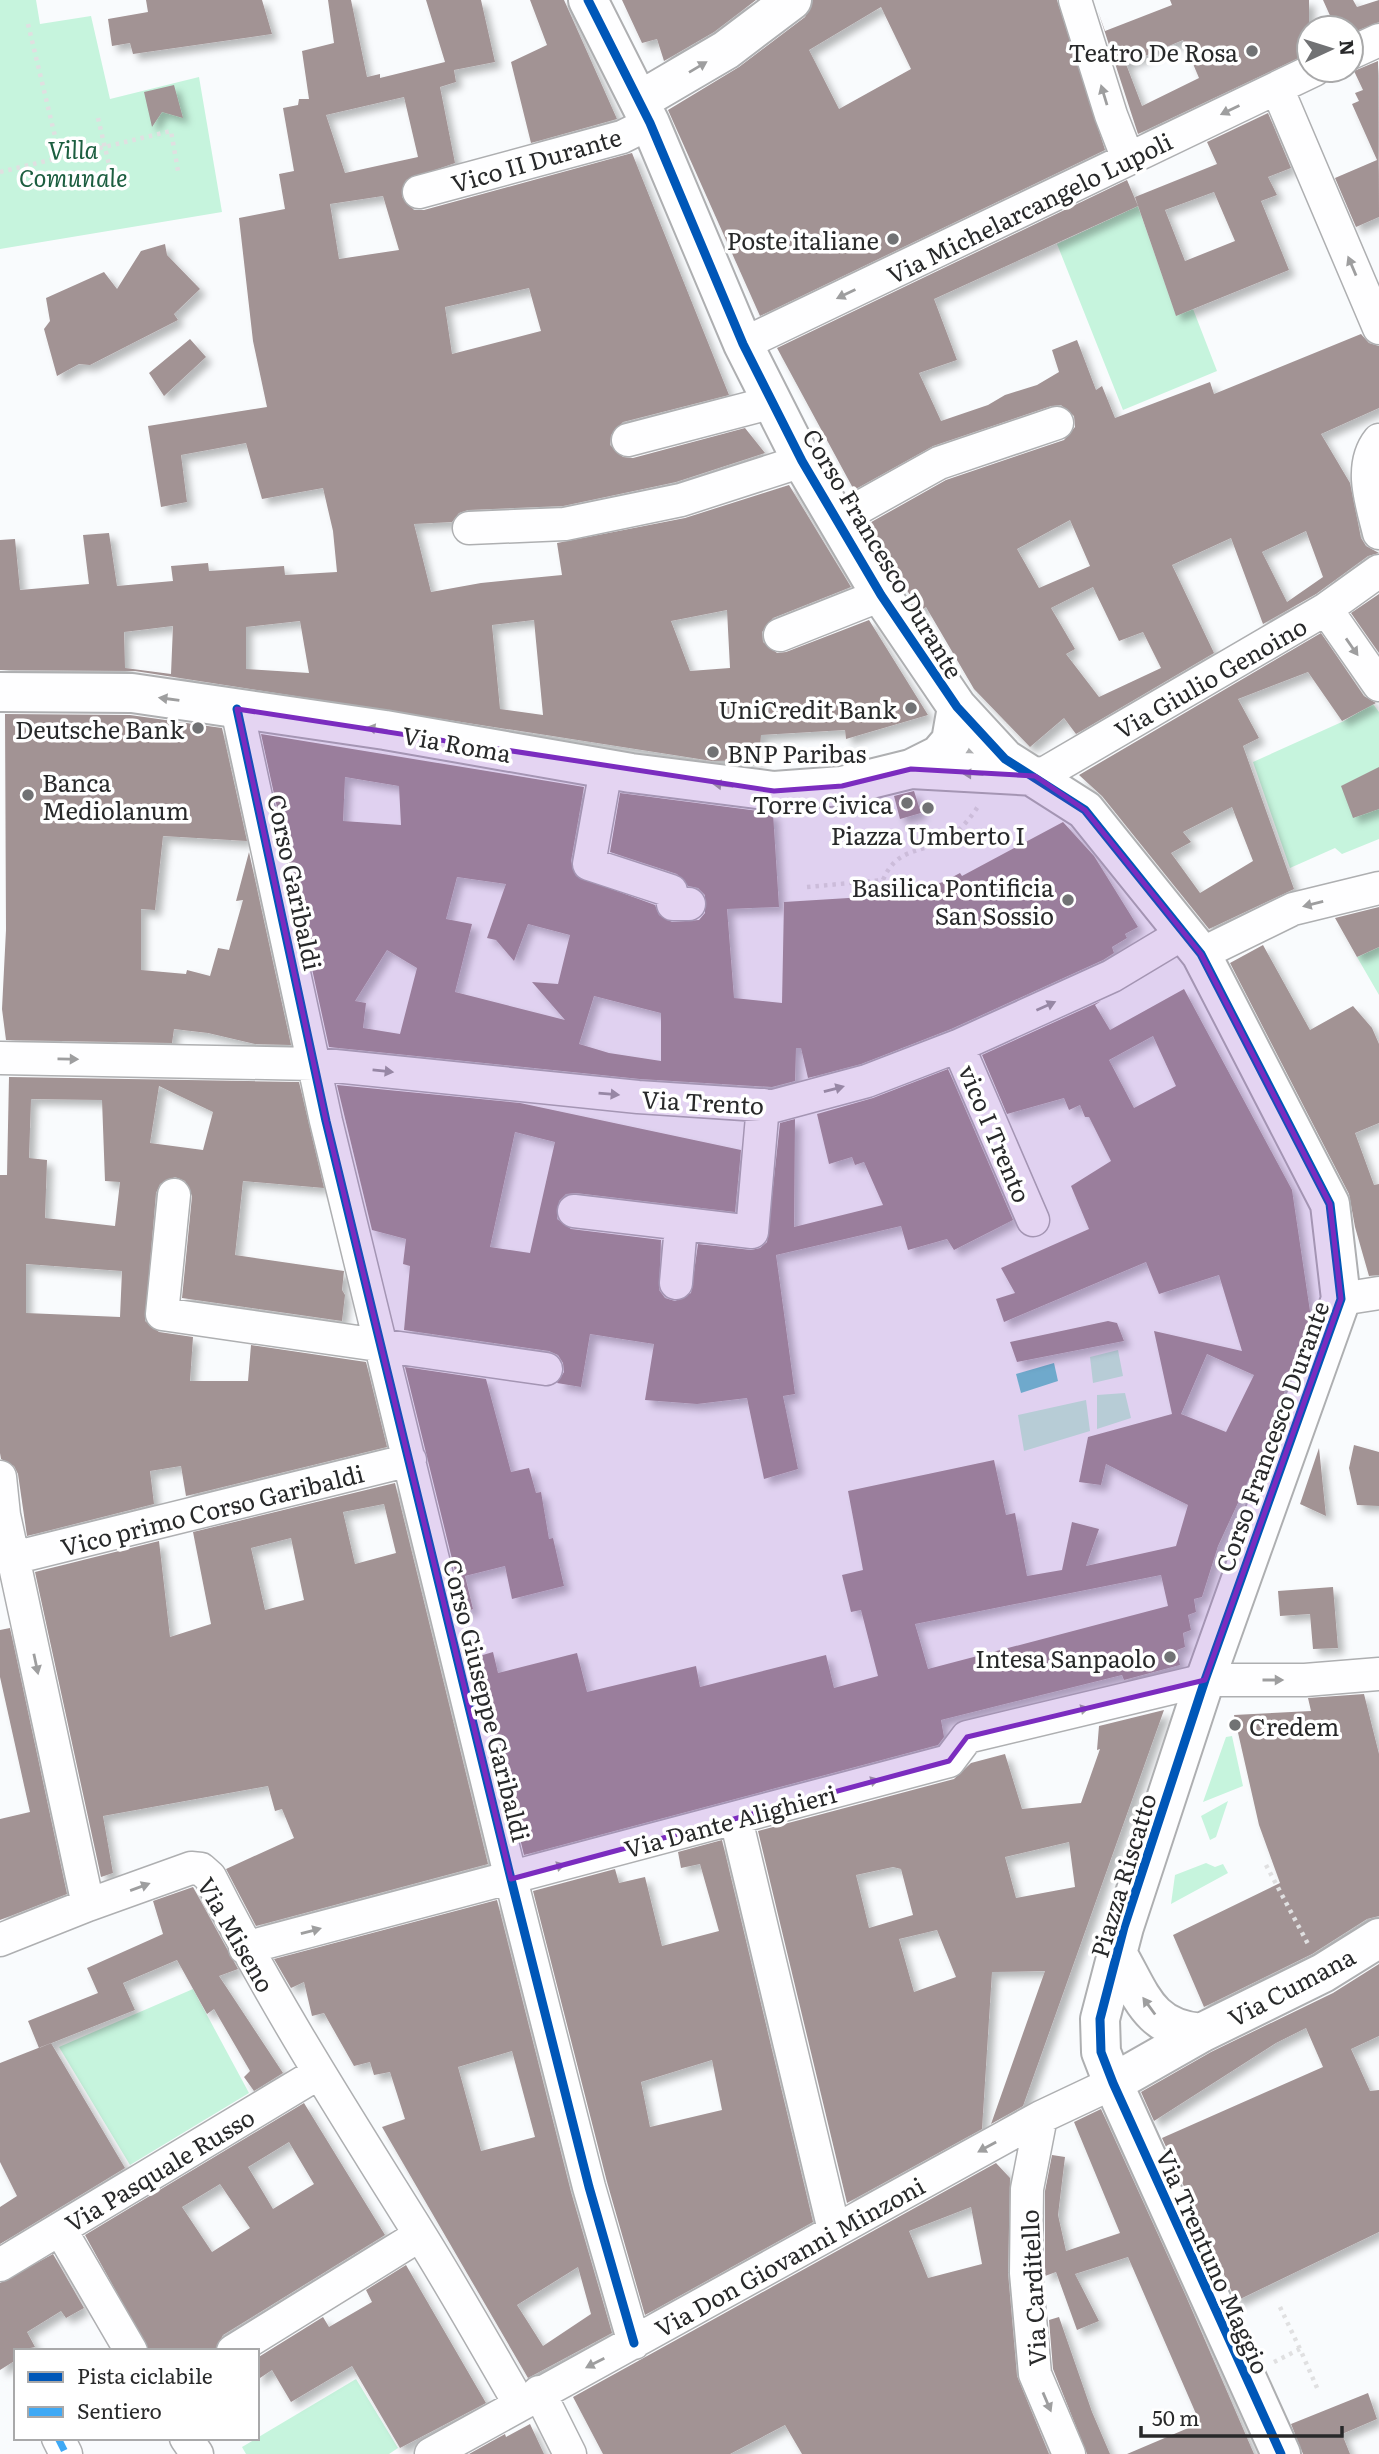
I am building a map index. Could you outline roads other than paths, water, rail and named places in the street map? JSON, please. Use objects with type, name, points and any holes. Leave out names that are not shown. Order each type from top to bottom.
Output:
[{"type":"street","name":"Corso Francesco Durante","points":[[588,0],[645,112],[743,344],[802,461],[881,596],[957,708],[1006,759],[1085,810],[1192,944],[1330,1204],[1341,1299],[1205,1680]]},
{"type":"street","points":[[645,112],[792,0]]},
{"type":"street","points":[[1075,0],[1111,115],[1128,159]]},
{"type":"street","name":"Via Michelarcangelo Lupoli","points":[[743,344],[1295,79]]},
{"type":"street","points":[[1277,88],[1379,328]]},
{"type":"street","name":"Vico II Durante","points":[[419,192],[622,137],[645,112]]},
{"type":"street","points":[[628,440],[773,402]]},
{"type":"street","points":[[837,520],[939,463],[1057,423]]},
{"type":"street","points":[[1379,440],[1374,446],[1367,472],[1379,533]]},
{"type":"street","points":[[469,528],[565,524],[681,500],[802,461]]},
{"type":"street","name":"Via Giulio Genoino","points":[[1036,777],[1326,610],[1379,571]]},
{"type":"street","points":[[780,635],[881,596]]},
{"type":"street","points":[[1326,610],[1379,685]]},
{"type":"street","name":"Via Roma","points":[[0,692],[132,693],[385,730],[606,769],[774,791],[842,786],[911,769],[939,755],[951,741],[957,708]]},
{"type":"street","name":"Corso Garibaldi","points":[[237,709],[315,1064]]},
{"type":"street","points":[[606,769],[589,864],[671,891],[673,904],[689,904]]},
{"type":"street","name":"Via Roma","points":[[911,769],[1036,777]]},
{"type":"street","name":"Via Trento","points":[[315,1064],[584,1092],[774,1105],[867,1081],[958,1045],[1112,976],[1192,944],[1293,909],[1379,888]]},
{"type":"street","name":"vico I Trento","points":[[958,1045],[1033,1220]]},
{"type":"street","points":[[0,1058],[315,1064]]},
{"type":"street","name":"Corso Giuseppe Garibaldi","points":[[315,1064],[326,1121],[383,1343],[511,1879],[589,2187],[634,2343]]},
{"type":"street","points":[[574,1211],[681,1226],[752,1232],[763,1105]]},
{"type":"street","points":[[174,1195],[162,1314],[383,1343],[546,1369]]},
{"type":"street","points":[[676,1283],[681,1226]]},
{"type":"street","points":[[1341,1299],[1379,1293]]},
{"type":"street","name":"Vico primo Corso Garibaldi","points":[[13,1558],[411,1460]]},
{"type":"street","points":[[0,1477],[13,1558],[13,1619],[88,1905],[0,1940]]},
{"type":"street","name":"Via Dante Alighieri","points":[[245,1948],[736,1819],[948,1760],[967,1737],[1205,1680],[1305,1680],[1379,1674]]},
{"type":"street","name":"Piazza Riscatto","points":[[1113,2083],[1101,2052],[1100,2019],[1117,1953],[1205,1680]]},
{"type":"street","points":[[736,1819],[834,2231]]},
{"type":"street","name":"Via Miseno","points":[[88,1905],[191,1868],[201,1869],[209,1877],[245,1948],[317,2074],[421,2235],[570,2454]]},
{"type":"street","name":"Via Cumana","points":[[1201,2033],[1323,1973],[1379,1938]]},
{"type":"street","name":"Piazza Riscatto","points":[[1117,1953],[1149,2008],[1164,2025],[1180,2031],[1201,2033]]},
{"type":"street","points":[[1113,2083],[1201,2033]]},
{"type":"street","name":"Via Pasquale Russo","points":[[0,2265],[317,2074]]},
{"type":"street","name":"Via Don Giovanni Minzoni","points":[[431,2454],[529,2397],[634,2343],[1041,2117],[1113,2083]]},
{"type":"street","name":"Via Trentuno Maggio","points":[[1113,2083],[1281,2454]]},
{"type":"street","name":"Via Carditello","points":[[1041,2117],[1027,2189],[1028,2299],[1035,2374],[1069,2454]]},
{"type":"street","points":[[60,2229],[130,2349]]},
{"type":"street","points":[[236,2349],[421,2235]]},
{"type":"water","points":[[1054,1363],[1058,1381],[1021,1393],[1016,1374]]},
{"type":"place","name":"Teatro De Rosa","points":[[1252,51]]},
{"type":"place","name":"Poste italiane","points":[[893,239]]},
{"type":"place","name":"UniCredit Bank","points":[[911,708]]},
{"type":"place","name":"Deutsche Bank","points":[[198,728]]},
{"type":"place","name":"BNP Paribas","points":[[713,752]]},
{"type":"place","name":"Banca Mediolanum","points":[[28,795]]},
{"type":"place","name":"Torre Civica","points":[[907,803]]},
{"type":"place","name":"Piazza Umberto I","points":[[928,808]]},
{"type":"place","name":"Basilica Pontificia San Sossio","points":[[1068,900]]},
{"type":"place","name":"Intesa Sanpaolo","points":[[1170,1657]]},
{"type":"place","name":"Credem","points":[[1235,1725]]},
{"type":"park label","name":"Villa Comunale","points":[[73,162]]}]
